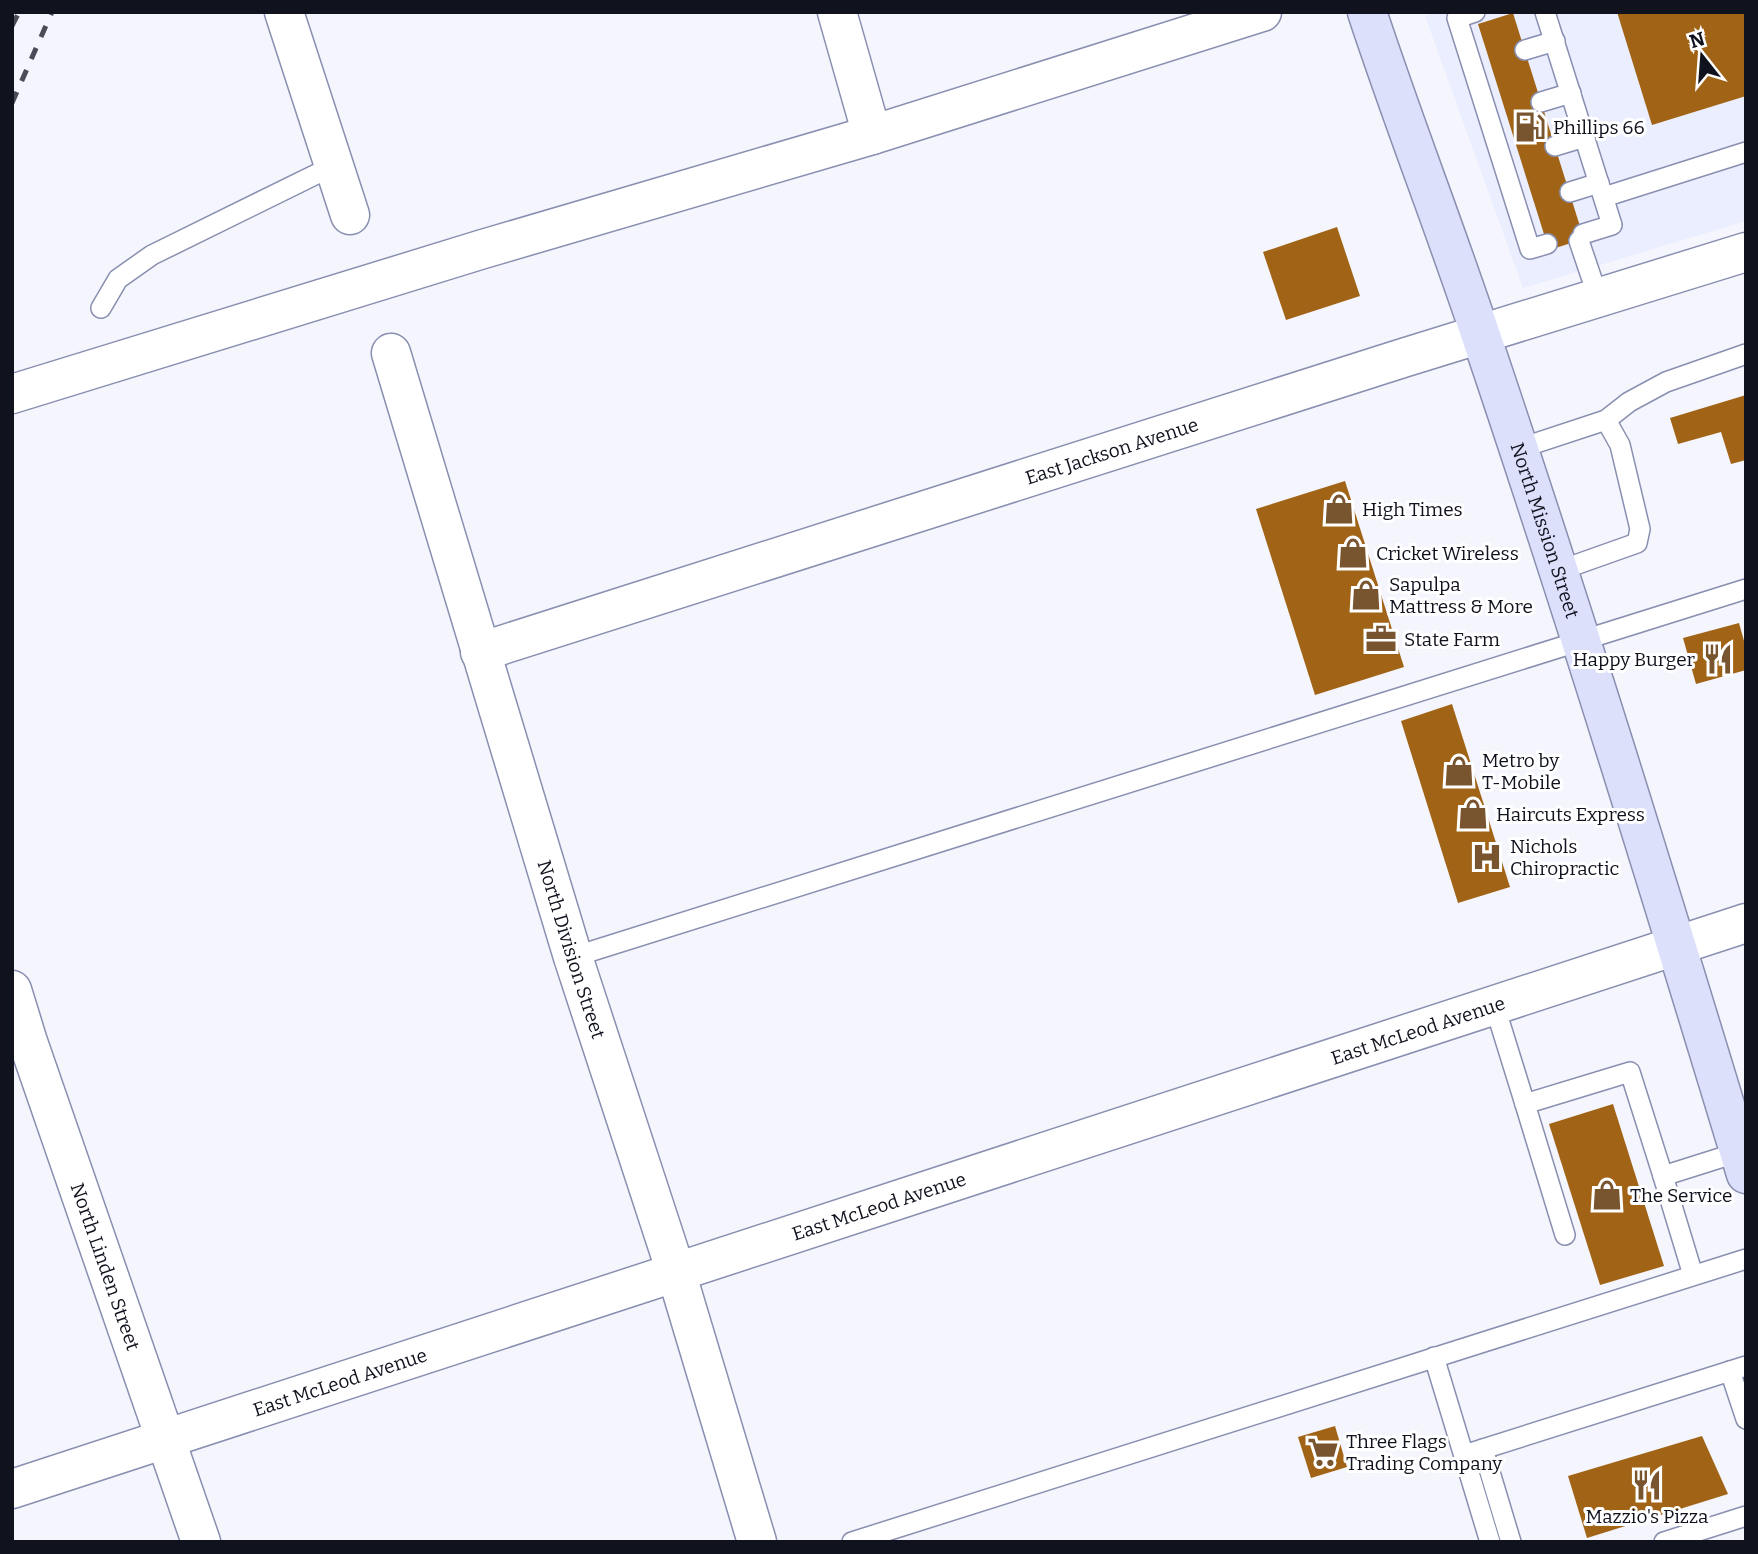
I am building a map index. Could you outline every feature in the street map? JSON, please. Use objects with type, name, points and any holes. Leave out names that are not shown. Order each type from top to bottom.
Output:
[{"type":"main road","name":"North Mission Street","points":[[1367,12],[1480,334],[1558,571],[1742,1163]]},
{"type":"street","points":[[284,12],[350,215]]},
{"type":"street","points":[[836,12],[872,135]]},
{"type":"street","points":[[12,394],[483,248],[872,135],[1213,20],[1262,12]]},
{"type":"street","name":"East Jackson Avenue","points":[[480,652],[1480,334],[1746,253]]},
{"type":"street","name":"North Division Street","points":[[391,353],[573,957],[676,1272],[757,1542]]},
{"type":"street","name":"East McLeod Avenue","points":[[12,1489],[1746,923]]},
{"type":"street","name":"North Linden Street","points":[[12,990],[201,1542]]},
{"type":"lane","points":[[1545,12],[1612,225],[1581,237],[1598,297]]},
{"type":"lane","points":[[1471,13],[1457,18],[1481,64],[1525,205],[1530,249],[1547,244]]},
{"type":"lane","points":[[1525,51],[1555,41]]},
{"type":"lane","points":[[1541,102],[1571,93]]},
{"type":"lane","points":[[1555,146],[1585,137]]},
{"type":"lane","points":[[1570,192],[1602,190],[1746,152]]},
{"type":"lane","points":[[102,308],[118,279],[152,255],[335,165]]},
{"type":"lane","points":[[1518,449],[1606,420],[1629,402],[1666,382],[1746,354]]},
{"type":"lane","points":[[1558,571],[1637,543],[1640,529],[1620,445],[1606,420]]},
{"type":"lane","points":[[573,957],[1746,590]]},
{"type":"lane","points":[[1494,1004],[1565,1235]]},
{"type":"lane","points":[[1525,1104],[1630,1072],[1693,1275]]},
{"type":"lane","points":[[1663,1177],[1742,1163]]},
{"type":"lane","points":[[852,1542],[1746,1259]]},
{"type":"lane","points":[[1434,1357],[1511,1542]]},
{"type":"lane","points":[[1474,1452],[1738,1369],[1746,1419]]},
{"type":"lane","points":[[1474,1452],[1490,1542]]},
{"type":"lane","points":[[1664,1542],[1746,1517]]},
{"type":"shaded area","points":[[1438,12],[1746,12],[1746,221],[1523,288],[1425,16]]},
{"type":"building","points":[[1617,12],[1746,12],[1746,96],[1652,125]]},
{"type":"building","points":[[1513,13],[1584,239],[1549,250],[1478,24]]},
{"type":"building","points":[[1337,227],[1360,296],[1286,320],[1263,252]]},
{"type":"building","points":[[1746,395],[1746,460],[1731,464],[1721,432],[1678,444],[1670,418]]},
{"type":"building","points":[[1345,481],[1404,667],[1315,695],[1256,509]]},
{"type":"building","name":"Happy Burger","points":[[1739,623],[1746,648],[1746,670],[1696,684],[1683,638]]},
{"type":"building","points":[[1452,704],[1510,887],[1458,903],[1401,721]]},
{"type":"building","name":"The Service","points":[[1613,1104],[1664,1266],[1600,1285],[1549,1124]]},
{"type":"building","name":"Three Flags Trading Company","points":[[1335,1426],[1347,1467],[1311,1478],[1298,1437]]},
{"type":"building","name":"Mazzio's Pizza","points":[[1702,1436],[1728,1494],[1587,1538],[1568,1476]]},
{"type":"railway","points":[[12,26],[19,12]]},
{"type":"railway","points":[[12,103],[52,12]]},
{"type":"place","name":"Phillips 66","points":[[1530,127]]},
{"type":"place","name":"High Times","points":[[1339,509]]},
{"type":"place","name":"Cricket Wireless","points":[[1353,553]]},
{"type":"place","name":"Sapulpa Mattress & More","points":[[1366,595]]},
{"type":"place","name":"State Farm","points":[[1381,639]]},
{"type":"place","name":"Happy Burger","points":[[1718,659]]},
{"type":"place","name":"Metro by T-Mobile","points":[[1459,771]]},
{"type":"place","name":"Haircuts Express","points":[[1473,814]]},
{"type":"place","name":"Nichols Chiropractic","points":[[1487,857]]},
{"type":"place","name":"The Service","points":[[1607,1195]]},
{"type":"place","name":"Three Flags Trading Company","points":[[1323,1452]]},
{"type":"place","name":"Mazzio's Pizza","points":[[1647,1485]]}]
